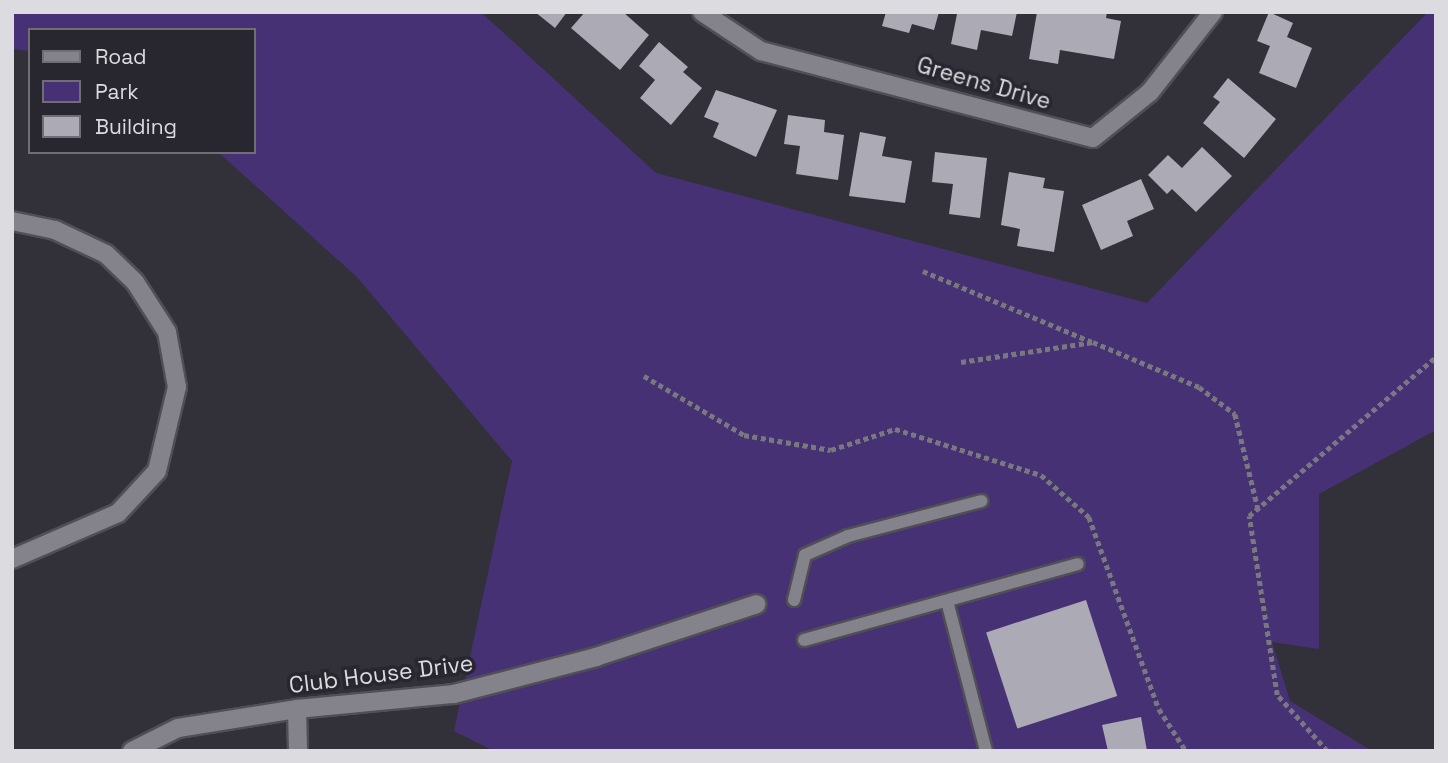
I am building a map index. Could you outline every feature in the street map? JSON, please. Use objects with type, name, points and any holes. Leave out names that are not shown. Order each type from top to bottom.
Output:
[{"type":"street","name":"Greens Drive","points":[[702,12],[761,51],[1093,138],[1150,92],[1213,12]]},
{"type":"street","points":[[12,221],[55,230],[106,254],[135,282],[167,332],[177,387],[157,471],[117,513],[12,559]]},
{"type":"street","name":"Club House Drive","points":[[132,751],[178,728],[297,709],[454,694],[596,657],[757,604]]},
{"type":"street","points":[[297,709],[298,751]]},
{"type":"lane","points":[[794,600],[805,555],[848,536],[981,501]]},
{"type":"lane","points":[[804,640],[1078,564]]},
{"type":"lane","points":[[947,601],[986,751]]},
{"type":"path","points":[[923,271],[1199,387],[1235,414],[1258,508]]},
{"type":"path","points":[[961,362],[1093,342]]},
{"type":"path","points":[[1327,751],[1277,695],[1249,516],[1436,357]]},
{"type":"path","points":[[1159,709],[1186,751]]},
{"type":"green space","points":[[12,12],[481,12],[656,173],[1147,303],[1428,12],[1436,12],[1436,430],[1319,494],[1319,649],[1272,642],[1290,701],[1372,751],[494,751],[454,731],[512,461],[357,277],[220,154],[256,154],[256,28],[28,28],[28,51],[12,49]]},
{"type":"building","points":[[535,12],[567,12],[555,28]]},
{"type":"building","points":[[585,12],[623,12],[649,35],[620,70],[571,28]]},
{"type":"building","points":[[886,12],[939,12],[934,30],[912,24],[909,33],[882,26]]},
{"type":"building","points":[[1017,12],[1012,36],[981,30],[977,50],[951,44],[957,14]]},
{"type":"building","points":[[1037,12],[1107,12],[1106,18],[1121,21],[1114,59],[1060,50],[1058,64],[1029,59]]},
{"type":"building","points":[[1269,12],[1293,23],[1287,37],[1312,48],[1296,88],[1259,73],[1270,46],[1257,41]]},
{"type":"building","points":[[659,42],[688,67],[683,72],[702,88],[671,125],[640,98],[655,80],[639,66]]},
{"type":"building","points":[[1228,78],[1276,119],[1244,158],[1203,123],[1220,102],[1213,97]]},
{"type":"building","points":[[716,90],[777,110],[756,157],[713,137],[719,123],[704,117]]},
{"type":"building","points":[[788,115],[825,120],[824,132],[844,135],[838,180],[796,174],[800,146],[784,144]]},
{"type":"building","points":[[860,132],[886,137],[882,156],[912,161],[905,203],[849,196]]},
{"type":"building","points":[[1202,147],[1232,176],[1196,212],[1172,189],[1167,194],[1148,175],[1168,155],[1182,168]]},
{"type":"building","points":[[935,152],[987,158],[980,218],[949,214],[953,184],[932,182]]},
{"type":"building","points":[[1009,172],[1045,178],[1043,188],[1064,191],[1054,252],[1017,246],[1020,229],[1001,225]]},
{"type":"building","points":[[1141,179],[1154,209],[1127,221],[1133,236],[1101,250],[1082,205]]},
{"type":"building","points":[[1086,600],[1117,696],[1017,729],[986,632]]},
{"type":"building","points":[[1141,717],[1147,751],[1108,751],[1102,725]]}]
